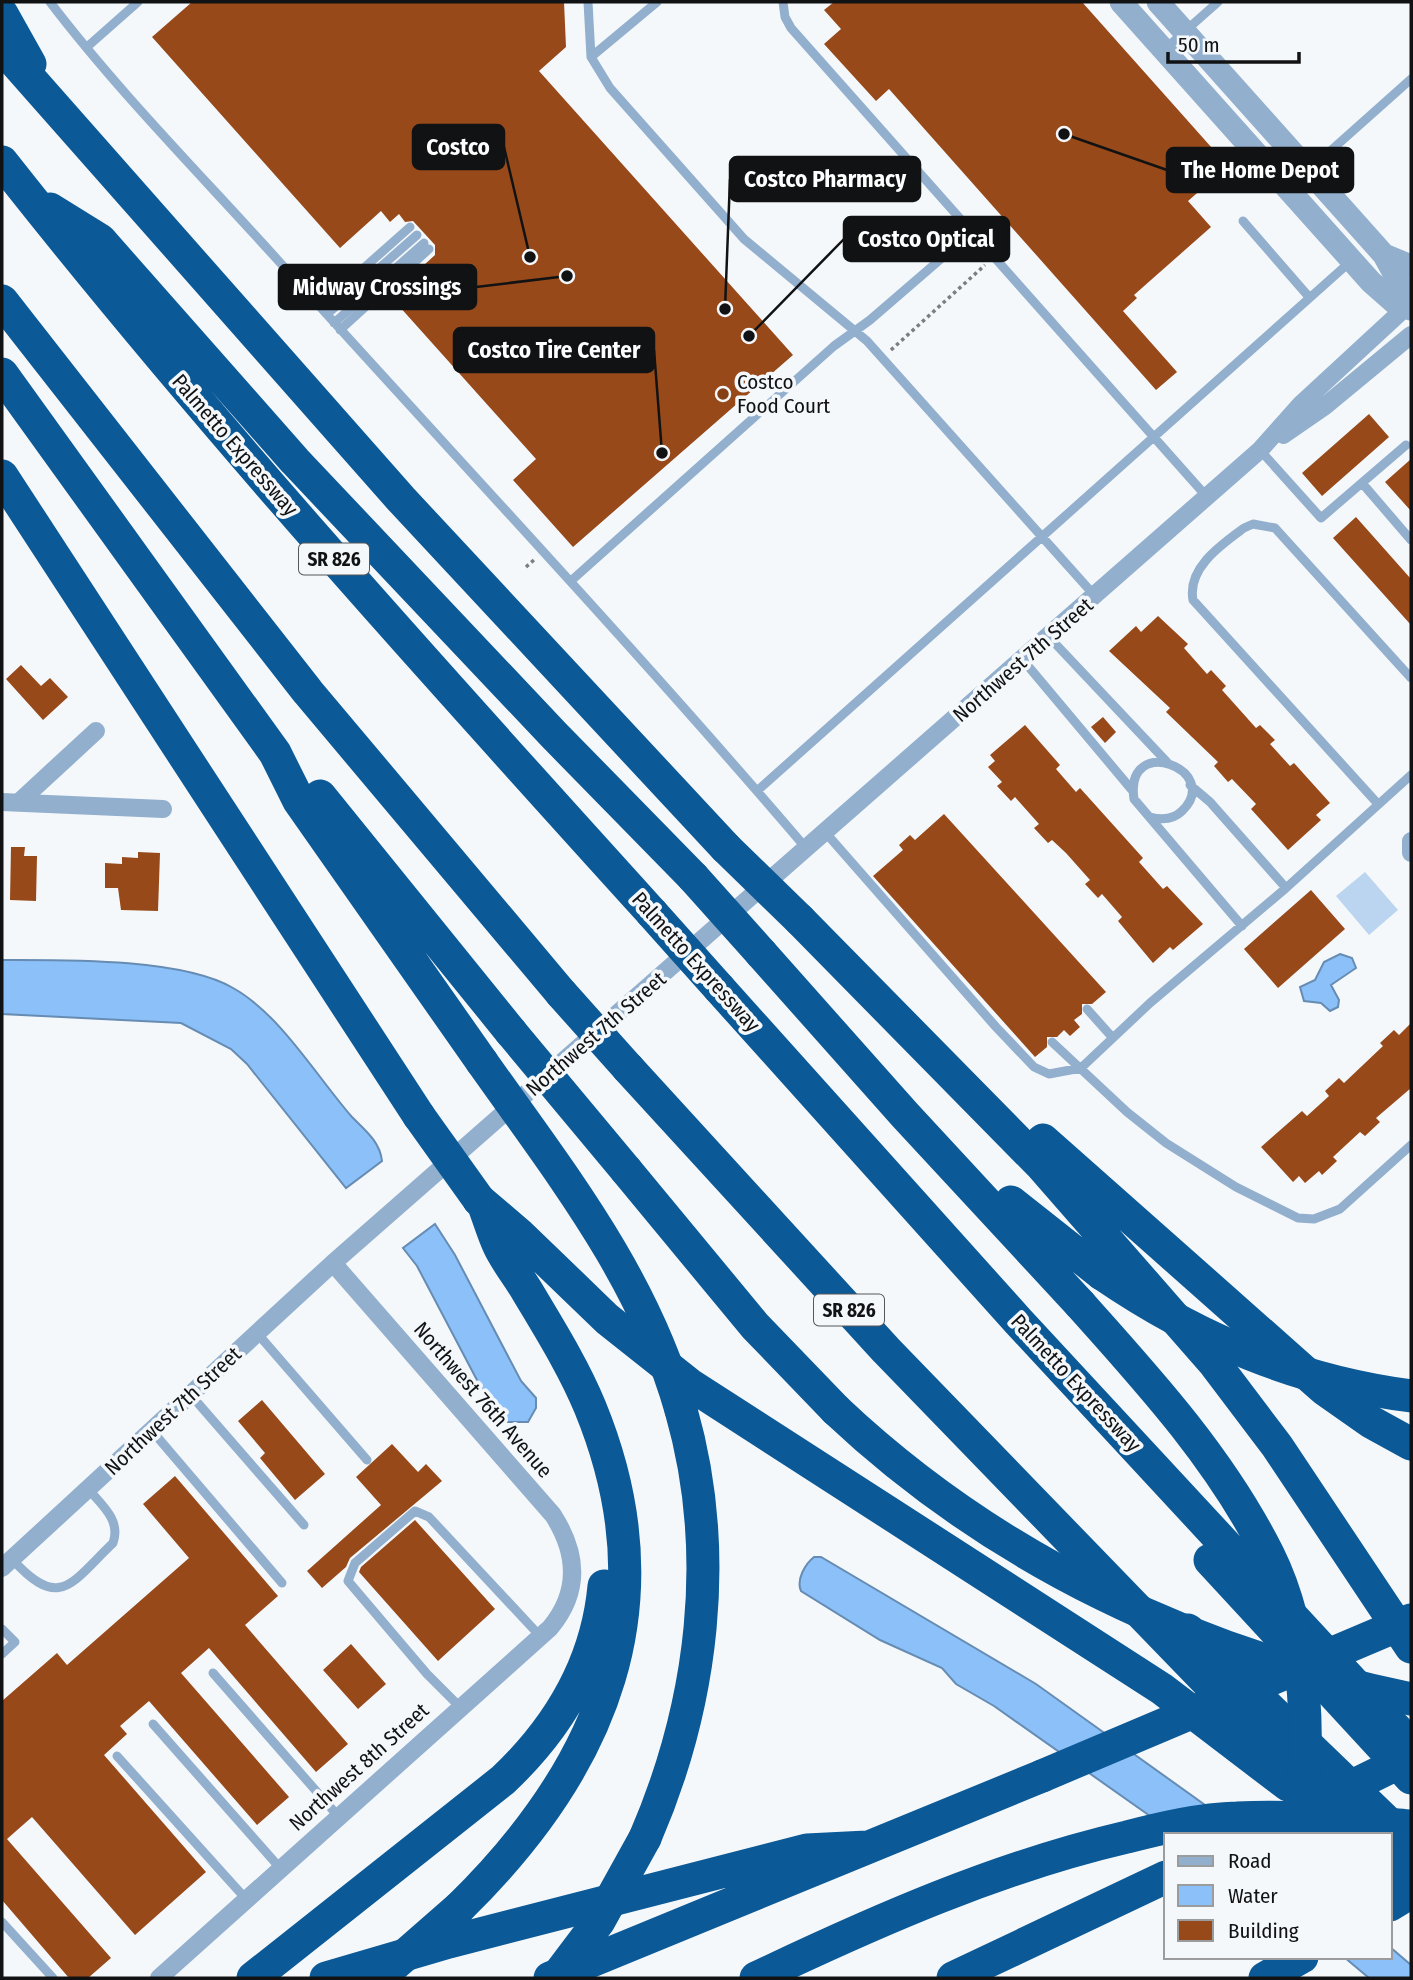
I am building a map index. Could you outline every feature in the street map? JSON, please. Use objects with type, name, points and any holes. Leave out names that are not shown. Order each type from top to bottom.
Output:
[{"type":"highway","points":[[2,13],[51,100]]},
{"type":"highway","points":[[2,47],[401,499],[726,848],[894,1013],[932,1057],[1081,1208],[1215,1364],[1277,1447],[1411,1647]]},
{"type":"highway","name":"Palmetto Expressway","points":[[2,162],[150,347],[228,437],[1018,1321],[1411,1745]]},
{"type":"highway","points":[[27,194],[100,240],[304,470],[554,735],[693,877],[905,1115],[1080,1304],[1199,1442],[1269,1555],[1285,1598],[1305,1710],[1305,1769],[1296,1833]]},
{"type":"highway","name":"SR 826","points":[[2,301],[284,663],[561,993],[803,1261],[1075,1547],[1346,1825]]},
{"type":"highway","points":[[2,374],[275,753],[299,801],[617,1256],[670,1370],[693,1462],[701,1524],[702,1619],[694,1682],[680,1745],[645,1838],[599,1921],[556,1978]]},
{"type":"highway","points":[[2,476],[419,1116],[482,1203],[520,1235],[607,1319],[689,1384],[1163,1689],[1272,1774],[1346,1825]]},
{"type":"highway","points":[[275,753],[317,792],[755,1325],[836,1410],[914,1478],[964,1515],[1069,1579],[1155,1620],[1245,1655],[1308,1674],[1411,1699]]},
{"type":"highway","points":[[761,953],[894,1079],[1015,1206],[1102,1275],[1166,1316],[1233,1349],[1303,1375],[1411,1396]]},
{"type":"highway","points":[[894,1013],[940,1048],[1324,1389],[1371,1422],[1411,1444]]},
{"type":"highway","points":[[379,1978],[459,1908],[509,1856],[549,1805],[583,1750],[607,1689],[615,1658],[623,1593],[621,1528],[608,1461],[589,1405],[574,1374],[499,1247],[482,1203]]},
{"type":"highway","points":[[1018,1321],[1114,1455],[1411,1778]]},
{"type":"highway","points":[[253,1978],[503,1780],[528,1756],[558,1718],[583,1672],[603,1598],[608,1461]]},
{"type":"highway","points":[[1075,1547],[1138,1581],[1411,1845]]},
{"type":"highway","points":[[550,1978],[1042,1776],[1411,1620]]},
{"type":"highway","points":[[1257,1833],[1411,1757]]},
{"type":"highway","points":[[756,1978],[848,1934],[996,1875],[1071,1850],[1133,1835],[1235,1818],[1411,1826]]},
{"type":"highway","points":[[326,1978],[449,1942],[807,1850],[867,1847]]},
{"type":"highway","points":[[1392,1866],[1411,1883]]},
{"type":"highway","points":[[953,1978],[1164,1878]]},
{"type":"highway","points":[[1392,1904],[1411,1892]]},
{"type":"highway","points":[[1243,1978],[1253,1959]]},
{"type":"street","points":[[1121,2],[1380,292],[1409,307]]},
{"type":"street","points":[[1158,2],[1384,256],[1409,307]]},
{"type":"street","points":[[1384,256],[1411,267]]},
{"type":"street","name":"Northwest 7th Street","points":[[7,1563],[153,1432],[190,1394],[333,1263],[1207,498],[1260,450],[1301,404],[1409,307]]},
{"type":"street","name":"Northwest 7th Street","points":[[1260,450],[1325,406],[1411,335]]},
{"type":"street","points":[[10,802],[96,731]]},
{"type":"street","points":[[10,802],[163,809]]},
{"type":"street","points":[[1411,841],[1411,853]]},
{"type":"street","name":"Northwest 76th Avenue","points":[[333,1263],[553,1515],[568,1542],[574,1580]]},
{"type":"street","name":"Northwest 8th Street","points":[[159,1978],[540,1636],[562,1614],[574,1580]]},
{"type":"lane","points":[[50,2],[323,311],[572,580],[806,848]]},
{"type":"lane","points":[[87,47],[138,2]]},
{"type":"lane","points":[[588,2],[591,57],[610,88],[744,239],[856,330],[1095,597]]},
{"type":"lane","points":[[591,57],[657,2]]},
{"type":"lane","points":[[784,2],[785,18],[791,27],[1207,498]]},
{"type":"lane","points":[[1164,50],[1218,2]]},
{"type":"lane","points":[[1309,170],[1411,79]]},
{"type":"lane","points":[[1243,221],[1309,297]]},
{"type":"lane","points":[[323,311],[413,231]]},
{"type":"lane","points":[[572,580],[681,480],[972,232]]},
{"type":"lane","points":[[337,326],[426,246]]},
{"type":"lane","points":[[757,791],[1351,260]]},
{"type":"lane","points":[[1260,450],[1321,518],[1406,445]]},
{"type":"lane","points":[[1362,483],[1411,540]]},
{"type":"lane","points":[[1378,804],[1193,600],[1191,591],[1196,573],[1244,528],[1253,524],[1275,528],[1411,678]]},
{"type":"lane","points":[[1049,637],[1167,762]]},
{"type":"lane","points":[[1023,660],[1132,790],[1138,807],[1150,817],[1242,926]]},
{"type":"lane","points":[[1132,790],[1137,774],[1158,761],[1182,769],[1190,785],[1191,794],[1183,810],[1168,819],[1150,817]]},
{"type":"lane","points":[[825,832],[1034,1067],[1049,1074],[1081,1068],[1112,1037],[1286,888],[1411,775]]},
{"type":"lane","points":[[1190,785],[1210,802],[1286,888]]},
{"type":"lane","points":[[1087,1009],[1112,1037]]},
{"type":"lane","points":[[1052,1042],[1127,1112],[1166,1143],[1236,1187],[1298,1218],[1314,1219],[1340,1209],[1411,1145]]},
{"type":"lane","points":[[257,1333],[367,1460]]},
{"type":"lane","points":[[190,1394],[304,1525]]},
{"type":"lane","points":[[153,1432],[282,1583]]},
{"type":"lane","points":[[7,1563],[44,1587],[52,1589],[68,1585],[113,1544],[116,1534],[109,1514],[89,1490]]},
{"type":"lane","points":[[460,1707],[427,1674],[348,1581],[355,1563],[415,1511],[429,1517],[540,1636]]},
{"type":"lane","points":[[2,1629],[15,1642],[2,1654]]},
{"type":"lane","points":[[213,1673],[338,1816]]},
{"type":"lane","points":[[153,1724],[280,1868]]},
{"type":"lane","points":[[117,1756],[246,1899]]},
{"type":"lane","points":[[2,1922],[53,1978]]},
{"type":"path","points":[[891,350],[985,265]]},
{"type":"path","points":[[526,567],[536,557]]},
{"type":"shaded area","points":[[1365,872],[1398,910],[1369,935],[1336,896]]},
{"type":"water","points":[[1340,954],[1352,958],[1356,968],[1331,985],[1339,1000],[1338,1007],[1330,1011],[1321,1003],[1304,1001],[1300,987],[1315,980],[1324,962]]},
{"type":"water","points":[[2,960],[89,961],[153,966],[211,978],[233,988],[250,999],[297,1047],[352,1117],[372,1137],[382,1161],[346,1188],[247,1064],[231,1049],[181,1023],[2,1014]]},
{"type":"water","points":[[435,1224],[455,1255],[521,1381],[536,1398],[536,1408],[528,1422],[499,1422],[417,1266],[403,1248]]},
{"type":"water","points":[[814,1557],[821,1557],[1036,1684],[1244,1833],[1174,1833],[994,1706],[956,1684],[942,1668],[880,1640],[801,1591],[802,1572]]},
{"type":"water","points":[[1392,1949],[1411,1965],[1411,1978],[1369,1978],[1346,1959],[1392,1959]]},
{"type":"building","points":[[192,2],[564,2],[566,47],[539,71],[793,355],[573,547],[513,480],[536,459],[390,296],[435,255],[435,245],[413,221],[405,222],[399,214],[390,222],[381,211],[340,248],[152,37]]},
{"type":"building","points":[[834,2],[1082,2],[1228,166],[1188,201],[1211,227],[1134,295],[1137,298],[1123,311],[1177,372],[1156,390],[889,89],[876,101],[824,44],[841,29],[824,10]]},
{"type":"building","points":[[1369,414],[1389,437],[1322,496],[1302,473]]},
{"type":"building","points":[[1411,459],[1411,511],[1385,482]]},
{"type":"building","points":[[1356,517],[1411,579],[1411,625],[1333,538]]},
{"type":"building","points":[[1158,616],[1188,644],[1184,648],[1207,674],[1211,670],[1226,686],[1222,690],[1256,728],[1260,725],[1275,740],[1270,744],[1290,766],[1294,763],[1330,803],[1316,815],[1321,820],[1288,850],[1251,809],[1256,804],[1232,779],[1228,782],[1214,766],[1218,762],[1166,712],[1170,708],[1109,651],[1136,626],[1141,632]]},
{"type":"building","points":[[21,665],[41,686],[50,678],[68,697],[43,720],[6,679]]},
{"type":"building","points":[[1103,717],[1116,732],[1105,743],[1091,727]]},
{"type":"building","points":[[1025,725],[1060,765],[1056,769],[1076,792],[1080,788],[1143,858],[1139,862],[1163,889],[1167,886],[1203,924],[1173,950],[1170,947],[1153,963],[1118,921],[1122,917],[1102,894],[1098,898],[1085,884],[1090,880],[1052,840],[1048,843],[1034,828],[1039,824],[1015,797],[1011,801],[997,786],[1002,782],[988,767],[995,761],[990,755]]},
{"type":"building","points":[[944,814],[1106,992],[1092,1004],[1082,1004],[1082,1014],[1074,1020],[1080,1027],[1070,1036],[1064,1030],[1057,1037],[1047,1037],[1047,1047],[1035,1057],[873,876],[903,850],[899,845],[910,835],[915,840]]},
{"type":"building","points":[[11,847],[25,847],[24,856],[37,856],[36,901],[10,900]]},
{"type":"building","points":[[138,852],[160,853],[158,911],[121,910],[118,888],[105,888],[105,863],[122,864],[122,857],[138,858]]},
{"type":"building","points":[[1311,890],[1345,929],[1278,988],[1244,949]]},
{"type":"building","points":[[1411,1023],[1411,1088],[1376,1118],[1380,1122],[1365,1136],[1360,1132],[1333,1157],[1337,1161],[1322,1175],[1319,1171],[1305,1183],[1299,1176],[1293,1182],[1261,1147],[1302,1111],[1307,1116],[1329,1096],[1325,1091],[1339,1078],[1344,1083],[1383,1046],[1380,1043],[1394,1030],[1399,1035]]},
{"type":"building","points":[[262,1400],[325,1474],[295,1500],[260,1458],[265,1453],[238,1421]]},
{"type":"building","points":[[392,1444],[418,1472],[426,1464],[442,1481],[350,1558],[346,1567],[322,1588],[307,1571],[381,1505],[356,1477]]},
{"type":"building","points":[[175,1476],[278,1596],[245,1625],[348,1744],[316,1772],[209,1648],[181,1673],[289,1797],[257,1825],[149,1701],[120,1726],[127,1734],[104,1755],[206,1872],[135,1935],[32,1817],[7,1839],[111,1958],[88,1978],[69,1978],[2,1900],[2,1701],[57,1653],[67,1665],[189,1558],[143,1504]]},
{"type":"building","points":[[415,1520],[495,1609],[438,1661],[359,1572],[361,1567]]},
{"type":"building","points":[[351,1644],[386,1684],[358,1709],[323,1670]]},
{"type":"place","name":"The Home Depot","points":[[1064,134]]},
{"type":"place","name":"Costco","points":[[530,257]]},
{"type":"place","name":"Midway Crossings","points":[[567,276]]},
{"type":"place","name":"Costco Pharmacy","points":[[725,309]]},
{"type":"place","name":"Costco Optical","points":[[749,336]]},
{"type":"place","name":"Costco Food Court","points":[[723,394]]},
{"type":"place","name":"Costco Tire Center","points":[[662,453]]}]
